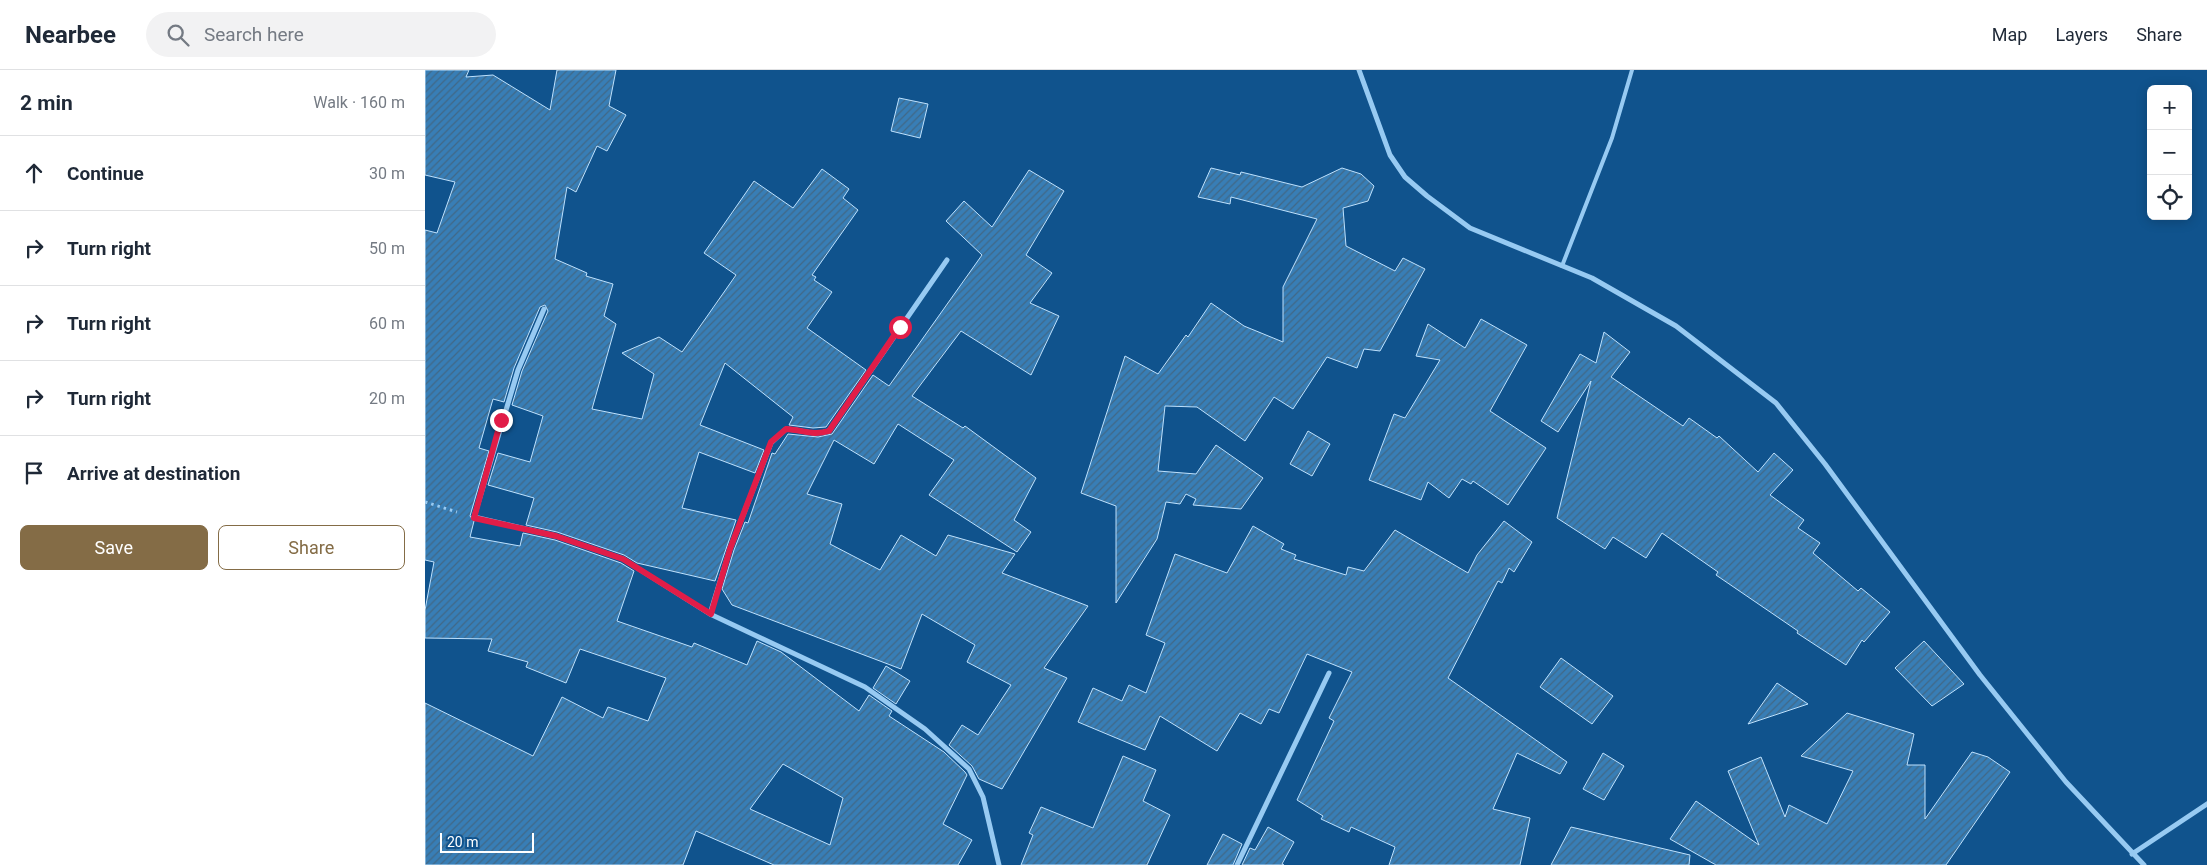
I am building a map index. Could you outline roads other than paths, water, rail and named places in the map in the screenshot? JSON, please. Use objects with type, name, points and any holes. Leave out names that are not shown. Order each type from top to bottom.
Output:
[{"type":"street","points":[[1359,70],[1390,155],[1405,177],[1470,228],[1592,278],[1676,326],[1776,403],[1825,464],[1986,682],[2066,782],[2143,865]]},
{"type":"street","points":[[711,614],[730,549],[771,442],[786,429],[798,430],[809,434],[829,431],[947,260]]},
{"type":"street","points":[[544,309],[518,370],[474,518],[556,536],[623,559],[711,614],[865,687],[941,742],[969,769],[983,798],[999,865]]},
{"type":"street","points":[[1237,865],[1329,673]]},
{"type":"street","points":[[2132,854],[2207,804]]},
{"type":"lane","points":[[1562,266],[1608,147],[1632,70]]}]
